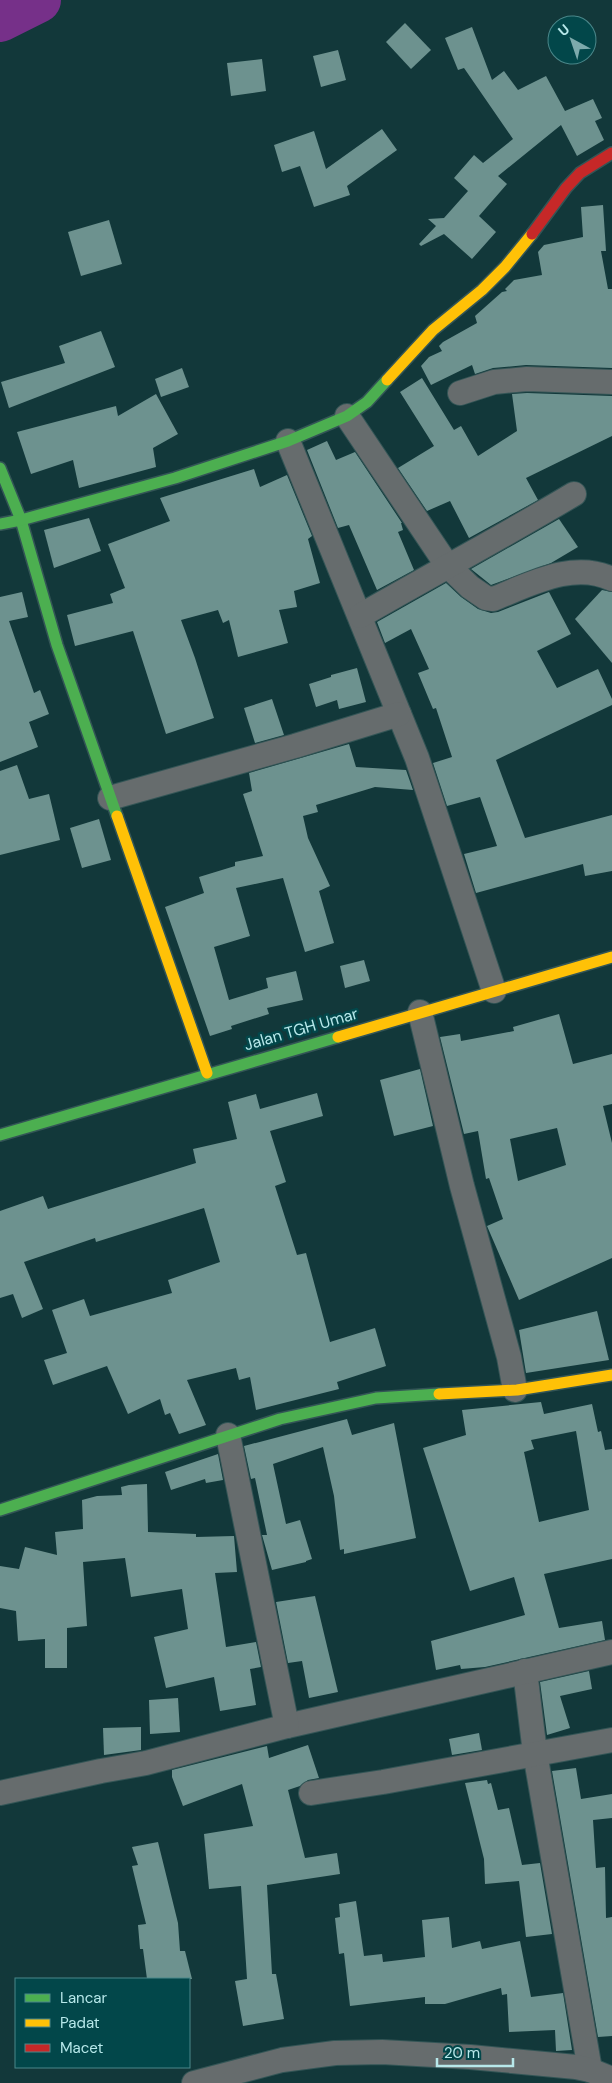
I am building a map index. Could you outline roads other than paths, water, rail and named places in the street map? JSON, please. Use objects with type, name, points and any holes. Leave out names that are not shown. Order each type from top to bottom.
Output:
[{"type":"street","points":[[0,524],[175,478],[288,441],[347,416],[367,402],[433,330],[482,290],[505,267],[580,173],[612,153]]},
{"type":"street","points":[[460,393],[494,382],[527,379],[612,382]]},
{"type":"street","points":[[347,416],[447,565],[470,587],[486,598],[493,599],[559,574],[586,574],[612,579]]},
{"type":"street","points":[[288,441],[417,758],[494,991]]},
{"type":"street","points":[[0,468],[21,520],[57,645],[207,1074]]},
{"type":"street","points":[[360,616],[447,565],[500,538],[574,494]]},
{"type":"street","points":[[110,798],[399,714]]},
{"type":"street","name":"Jalan TGH Umar","points":[[0,1135],[612,956]]},
{"type":"street","points":[[420,1012],[462,1186],[509,1357],[516,1390]]},
{"type":"street","points":[[0,1510],[49,1496],[259,1425],[376,1398],[408,1395],[486,1393],[612,1375]]},
{"type":"street","points":[[228,1435],[287,1726]]},
{"type":"street","points":[[0,1794],[101,1771],[146,1764],[287,1726],[612,1652]]},
{"type":"street","points":[[525,1671],[535,1752],[590,2070]]},
{"type":"street","points":[[311,1793],[383,1782],[535,1752],[612,1740]]},
{"type":"street","points":[[194,2083],[282,2060],[335,2053],[382,2052],[555,2064],[590,2070],[612,2080]]},
{"type":"waterway","points":[[0,19],[38,0]]}]
